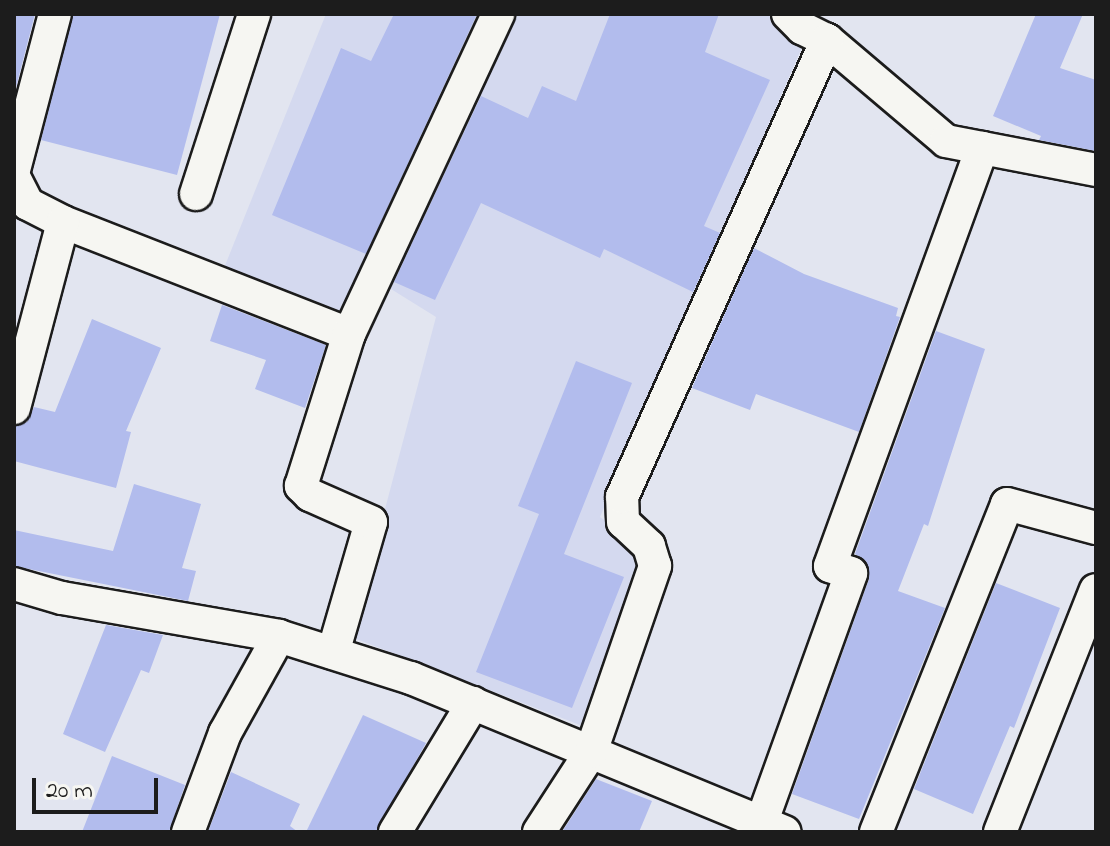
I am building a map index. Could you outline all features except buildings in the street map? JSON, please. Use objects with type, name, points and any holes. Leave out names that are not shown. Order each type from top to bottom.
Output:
[{"type":"street","points":[[14,170],[55,14]]},
{"type":"street","points":[[196,194],[254,14]]},
{"type":"street","points":[[333,653],[371,522],[310,495],[301,486],[349,334],[498,14]]},
{"type":"street","points":[[788,14],[802,28],[827,40],[946,141],[1096,170]]},
{"type":"street","points":[[539,832],[591,752],[655,566],[649,546],[623,522],[622,497],[827,40]]},
{"type":"street","points":[[14,584],[62,598],[279,636],[333,653],[473,703],[769,829],[851,573],[830,566],[982,148]]},
{"type":"street","points":[[14,177],[28,204],[63,222],[349,334]]},
{"type":"street","points":[[14,408],[63,222]]},
{"type":"street","points":[[876,832],[1007,504],[1096,528]]},
{"type":"street","points":[[1000,832],[1096,590]]},
{"type":"street","points":[[188,832],[225,733],[279,636]]},
{"type":"street","points":[[395,832],[473,703]]},
{"type":"shaded area","points":[[326,14],[778,14],[805,40],[600,517],[645,550],[593,730],[351,637],[436,317],[362,271],[348,315],[224,268]]}]
